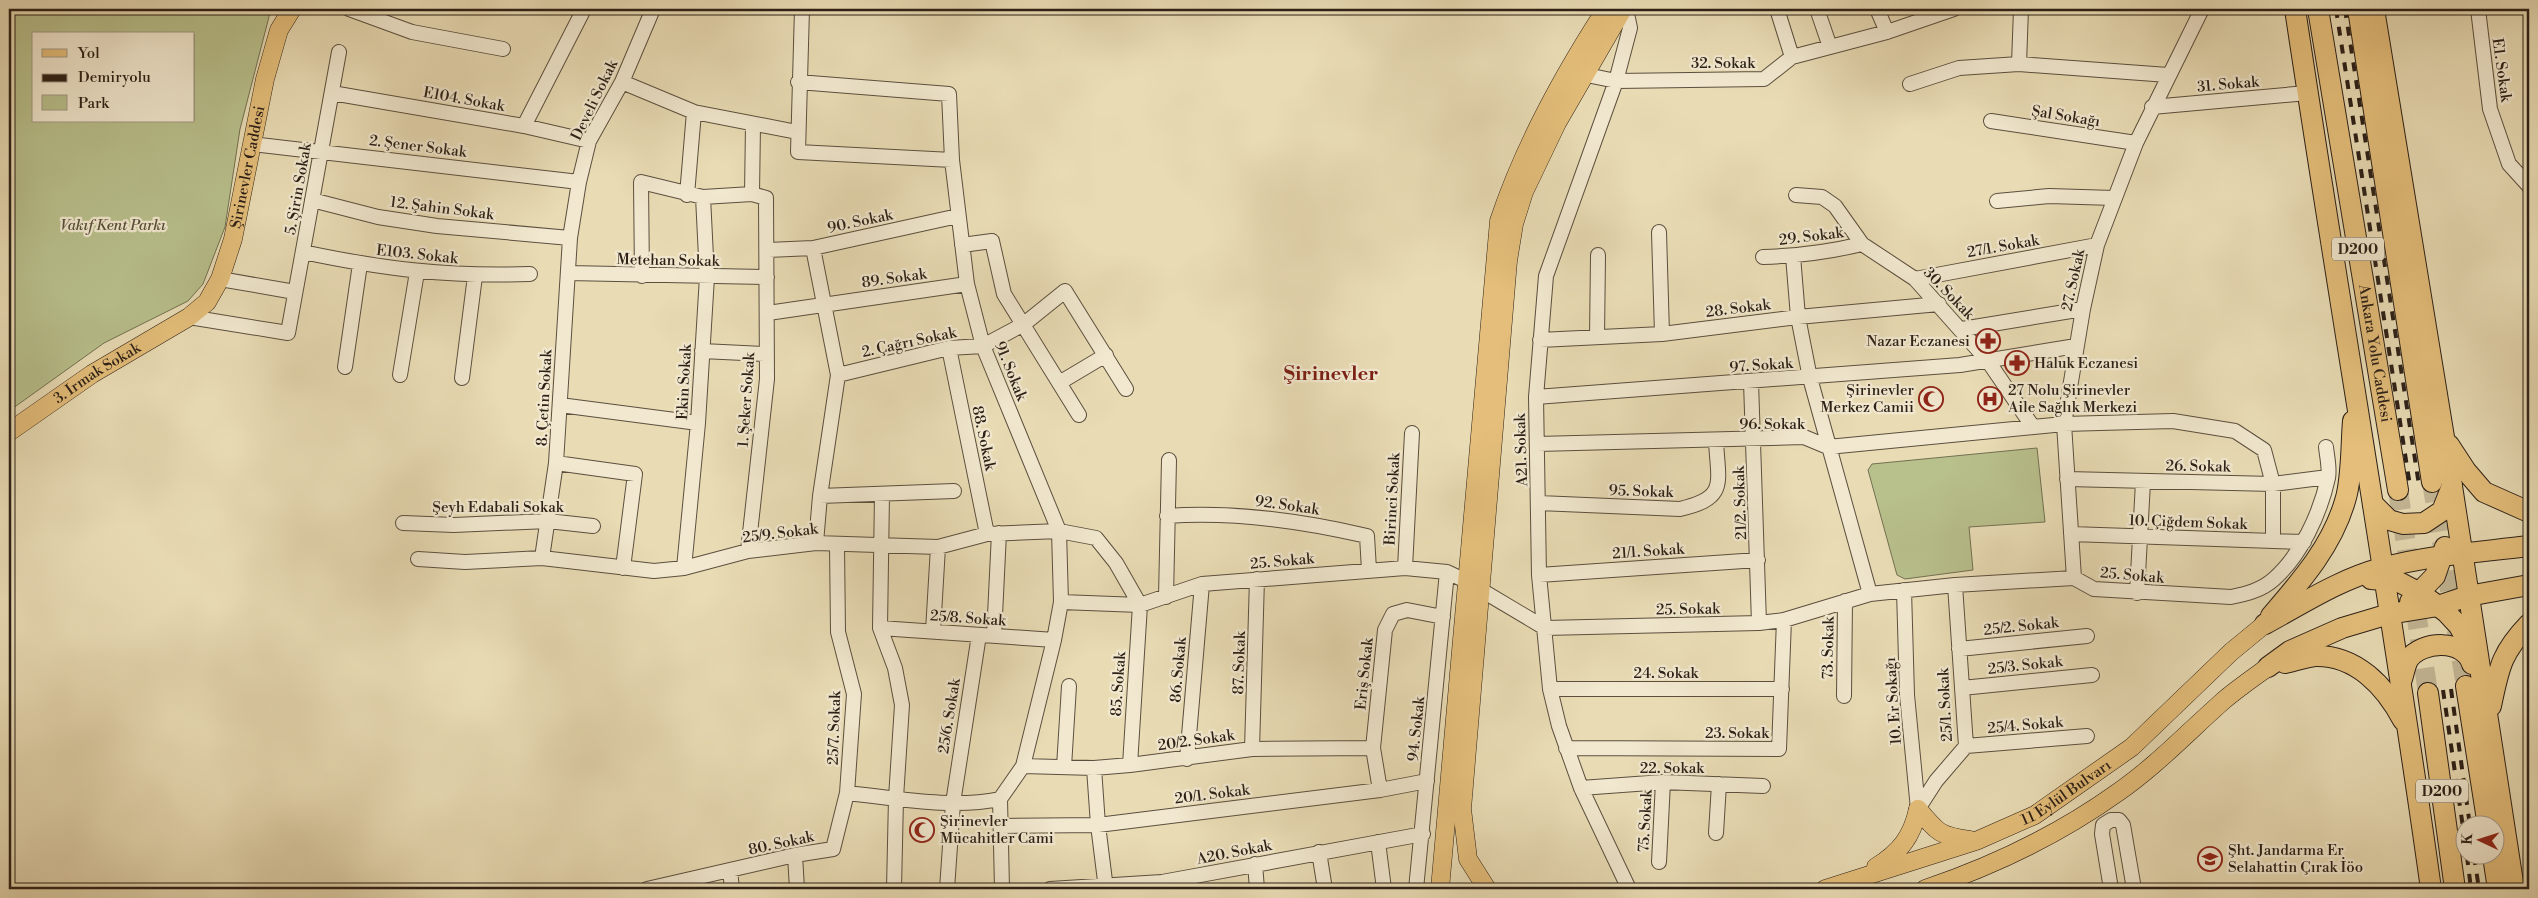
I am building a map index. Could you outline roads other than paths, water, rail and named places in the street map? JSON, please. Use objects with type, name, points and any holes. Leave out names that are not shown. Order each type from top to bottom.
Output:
[{"type":"highway","points":[[2295,9],[2374,504],[2389,614],[2402,679],[2431,889]]},
{"type":"highway","name":"Ankara Yolu Caddesi","points":[[2318,9],[2398,490]]},
{"type":"highway","name":"D200","points":[[2358,9],[2432,482]]},
{"type":"highway","points":[[2374,9],[2445,439],[2514,889]]},
{"type":"highway","points":[[2264,624],[2312,567],[2332,535],[2346,500],[2356,394]]},
{"type":"highway","points":[[2445,439],[2466,471],[2484,492],[2529,512]]},
{"type":"highway","points":[[2374,504],[2389,520],[2403,524],[2424,523],[2442,511],[2452,486]]},
{"type":"highway","points":[[2268,667],[2290,651],[2342,628],[2404,608],[2420,593],[2435,576],[2442,557],[2451,524],[2452,486]]},
{"type":"highway","points":[[2264,624],[2350,579],[2383,574],[2442,557],[2529,546]]},
{"type":"highway","points":[[2383,574],[2420,593],[2438,606],[2459,626],[2472,651],[2488,718]]},
{"type":"highway","points":[[2389,614],[2438,606],[2468,596],[2529,584]]},
{"type":"highway","points":[[2488,718],[2499,664],[2517,636],[2529,624]]},
{"type":"highway","points":[[2402,679],[2409,659],[2420,650],[2430,646],[2459,648],[2470,657],[2488,718]]},
{"type":"highway","points":[[2268,667],[2314,656],[2334,658],[2354,664],[2391,697],[2409,732]]},
{"type":"highway","name":"D200","points":[[2466,686],[2486,816]]},
{"type":"highway","name":"D200","points":[[2428,693],[2455,889]]},
{"type":"highway","points":[[2495,866],[2498,889]]},
{"type":"main road","name":"Şirinevler Caddesi","points":[[188,317],[207,302],[220,279],[233,239],[265,79],[279,30],[292,9]]},
{"type":"main road","points":[[1440,889],[1514,224],[1536,166],[1606,9]]},
{"type":"main road","points":[[1576,73],[1624,9]]},
{"type":"main road","name":"3. Irmak Sokak","points":[[9,432],[92,374],[188,317]]},
{"type":"main road","points":[[1473,585],[1462,809],[1468,859],[1486,889]]},
{"type":"main road","name":"11 Eylül Bulvarı","points":[[1825,889],[1976,841],[2035,815],[2132,747],[2264,624]]},
{"type":"main road","name":"11 Eylül Bulvarı","points":[[1925,889],[1978,871],[2037,843],[2118,793],[2175,746],[2224,700],[2268,667]]},
{"type":"main road","points":[[1918,809],[1935,829],[1947,837],[1976,841]]},
{"type":"main road","points":[[1858,878],[1894,856],[1914,828],[1918,809]]},
{"type":"street","points":[[349,9],[412,32],[503,49]]},
{"type":"street","points":[[524,126],[584,9]]},
{"type":"street","name":"Develi Sokak","points":[[570,238],[579,182],[589,141],[622,82],[653,9]]},
{"type":"street","points":[[802,9],[798,82],[798,152],[952,160]]},
{"type":"street","name":"A21. Sokak","points":[[1624,9],[1630,28],[1616,80],[1546,276],[1536,397],[1539,575],[1550,689],[1566,748],[1581,788],[1630,889]]},
{"type":"street","points":[[1777,9],[1792,57]]},
{"type":"street","points":[[1817,9],[1830,46]]},
{"type":"street","points":[[1877,9],[1886,32]]},
{"type":"street","name":"32. Sokak","points":[[1576,73],[1616,80],[1764,79],[1792,57],[1886,32],[1954,9]]},
{"type":"street","points":[[2019,64],[2021,9]]},
{"type":"street","name":"27. Sokak","points":[[2074,578],[2064,424],[2076,346],[2097,245],[2114,198],[2152,107],[2202,9]]},
{"type":"street","name":"E1. Sokak","points":[[2478,9],[2490,109],[2509,164],[2529,186]]},
{"type":"street","name":"5. Şirin Sokak","points":[[188,317],[288,333],[339,52]]},
{"type":"street","points":[[1910,84],[1959,68],[2019,64],[2168,75]]},
{"type":"street","points":[[622,82],[694,112],[753,125],[797,132]]},
{"type":"street","name":"91. Sokak","points":[[798,82],[949,94],[952,160],[967,284],[983,346],[1059,531]]},
{"type":"street","name":"31. Sokak","points":[[2152,107],[2308,93]]},
{"type":"street","name":"E104. Sokak","points":[[332,94],[524,126],[589,141]]},
{"type":"street","points":[[687,195],[694,112]]},
{"type":"street","name":"Şal Sokağı","points":[[1991,121],[2136,144]]},
{"type":"street","points":[[642,276],[641,182],[687,195],[703,197],[752,194],[753,125]]},
{"type":"street","name":"2. Şener Sokak","points":[[252,144],[579,182]]},
{"type":"street","name":"1. Şeker Sokak","points":[[748,551],[767,379],[768,313],[766,198],[752,194]]},
{"type":"street","name":"30. Sokak","points":[[1796,195],[1822,197],[1835,206],[1862,244],[1915,279],[1962,329],[1988,361],[2033,428]]},
{"type":"street","points":[[1997,201],[2049,196],[2114,198]]},
{"type":"street","name":"Ekin Sokak","points":[[684,568],[698,423],[707,277],[703,197]]},
{"type":"street","name":"12. Şahin Sokak","points":[[312,200],[378,217],[437,226],[570,238]]},
{"type":"street","name":"90. Sokak","points":[[768,250],[813,248],[958,216]]},
{"type":"street","points":[[1659,232],[1662,334]]},
{"type":"street","name":"8. Çetin Sokak","points":[[542,558],[556,463],[570,238]]},
{"type":"street","points":[[962,244],[992,241],[1004,294],[1079,415]]},
{"type":"street","name":"29. Sokak","points":[[1763,257],[1835,251],[1862,244]]},
{"type":"street","name":"27/1. Sokak","points":[[1915,279],[2097,245]]},
{"type":"street","points":[[813,248],[838,375],[820,496],[816,543]]},
{"type":"street","name":"E103. Sokak","points":[[303,252],[360,264],[417,272],[474,276],[530,274]]},
{"type":"street","points":[[1597,337],[1598,255]]},
{"type":"street","points":[[1793,256],[1798,317],[1810,378],[1870,594]]},
{"type":"street","points":[[345,367],[360,264]]},
{"type":"street","points":[[400,376],[417,272]]},
{"type":"street","name":"Metehan Sokak","points":[[568,273],[642,276],[767,277]]},
{"type":"street","points":[[462,378],[474,276]]},
{"type":"street","points":[[220,279],[295,292]]},
{"type":"street","name":"89. Sokak","points":[[768,313],[967,284]]},
{"type":"street","name":"2. Çağrı Sokak","points":[[838,375],[949,348],[983,346],[1024,324],[1065,291],[1126,389]]},
{"type":"street","name":"28. Sokak","points":[[1540,340],[1662,334],[1798,317],[1939,304]]},
{"type":"street","points":[[1962,329],[2083,309]]},
{"type":"street","name":"97. Sokak","points":[[1536,397],[1810,378],[1988,361],[2076,346]]},
{"type":"street","name":"88. Sokak","points":[[949,348],[993,533]]},
{"type":"street","points":[[702,351],[766,354]]},
{"type":"street","points":[[1060,383],[1106,355]]},
{"type":"street","name":"21/2. Sokak","points":[[1751,382],[1759,623]]},
{"type":"street","points":[[560,405],[698,423]]},
{"type":"street","name":"96. Sokak","points":[[1537,444],[1716,441],[1804,437],[1828,447],[2064,424],[2173,421],[2235,431],[2264,450],[2273,484],[2273,541]]},
{"type":"street","name":"Birinci Sokak","points":[[1405,568],[1412,433]]},
{"type":"street","name":"95. Sokak","points":[[1539,503],[1680,509],[1700,504],[1711,497],[1718,489],[1716,441]]},
{"type":"street","points":[[2326,447],[2328,477]]},
{"type":"street","points":[[1166,596],[1170,460]]},
{"type":"street","points":[[556,463],[636,474],[623,568]]},
{"type":"street","name":"25. Sokak","points":[[1061,602],[1140,605],[1202,584],[1405,568],[1447,572],[1473,585],[1545,628],[1759,623],[1784,620],[1870,594],[1955,584],[2074,578],[2094,589],[2136,593],[2231,597],[2251,593],[2273,580],[2304,542],[2328,477]]},
{"type":"street","name":"26. Sokak","points":[[2067,479],[2273,484],[2328,477]]},
{"type":"street","points":[[2136,593],[2143,482]]},
{"type":"street","points":[[820,496],[954,491]]},
{"type":"street","points":[[880,889],[894,889],[896,798],[902,704],[895,668],[880,628],[882,494]]},
{"type":"street","name":"92. Sokak","points":[[1167,516],[1209,513],[1250,516],[1333,528],[1367,536],[1369,570]]},
{"type":"street","name":"Şeyh Edabali Sokak","points":[[403,523],[454,525],[548,521],[593,526]]},
{"type":"street","points":[[1002,889],[1000,799],[1023,766],[1054,640],[1061,602],[1059,531]]},
{"type":"street","name":"25/9. Sokak","points":[[418,559],[465,562],[542,558],[654,571],[684,568],[748,551],[816,543],[938,546],[993,533],[1059,531],[1096,538],[1116,563],[1140,605]]},
{"type":"street","points":[[993,533],[994,636]]},
{"type":"street","name":"10. Çiğdem Sokak","points":[[2072,534],[2304,542]]},
{"type":"street","name":"25/7. Sokak","points":[[837,545],[838,632],[854,694],[848,794]]},
{"type":"street","points":[[933,631],[938,546]]},
{"type":"street","name":"21/1. Sokak","points":[[1539,575],[1758,560]]},
{"type":"street","name":"94. Sokak","points":[[1416,889],[1423,834],[1447,572]]},
{"type":"street","name":"87. Sokak","points":[[1252,749],[1258,579]]},
{"type":"street","name":"86. Sokak","points":[[1187,759],[1202,584]]},
{"type":"street","name":"25/1. Sokak","points":[[1918,809],[1936,781],[1966,746],[1955,584]]},
{"type":"street","name":"10. Er Sokağı","points":[[1904,590],[1907,695],[1918,809]]},
{"type":"street","name":"73. Sokak","points":[[1844,696],[1845,601]]},
{"type":"street","name":"85. Sokak","points":[[1130,765],[1140,605]]},
{"type":"street","name":"Eriş Sokak","points":[[1380,790],[1373,748],[1385,630],[1394,614],[1407,610],[1443,617]]},
{"type":"street","name":"23. Sokak","points":[[1566,748],[1779,749],[1784,620]]},
{"type":"street","name":"25/8. Sokak","points":[[880,628],[1054,640]]},
{"type":"street","name":"25/6. Sokak","points":[[947,889],[953,803],[979,635]]},
{"type":"street","name":"25/2. Sokak","points":[[1959,649],[2087,636]]},
{"type":"street","name":"25/3. Sokak","points":[[1962,688],[2092,674]]},
{"type":"street","points":[[1064,767],[1069,686]]},
{"type":"street","name":"24. Sokak","points":[[1550,689],[1782,689]]},
{"type":"street","name":"25/4. Sokak","points":[[1966,746],[2087,736]]},
{"type":"street","name":"20/2. Sokak","points":[[1023,766],[1094,768],[1187,759],[1252,749],[1373,748]]},
{"type":"street","points":[[1094,768],[1098,825],[1106,887]]},
{"type":"street","name":"20/1. Sokak","points":[[1001,826],[1098,825],[1380,790],[1427,781]]},
{"type":"street","name":"22. Sokak","points":[[1581,788],[1663,782],[1763,786]]},
{"type":"street","name":"75. Sokak","points":[[1659,862],[1663,782]]},
{"type":"street","points":[[1716,833],[1719,784]]},
{"type":"street","points":[[848,794],[953,803],[979,803],[1000,799]]},
{"type":"street","name":"80. Sokak","points":[[647,889],[676,886],[730,870],[795,855],[833,849],[848,794]]},
{"type":"street","points":[[2111,889],[2102,834],[2104,825],[2111,820],[2119,820],[2124,825],[2134,889]]},
{"type":"street","name":"A20. Sokak","points":[[1050,889],[1162,886],[1201,875],[1254,864],[1423,834]]},
{"type":"street","points":[[1378,842],[1384,889]]},
{"type":"street","points":[[1319,852],[1324,889]]},
{"type":"street","points":[[795,855],[797,889]]},
{"type":"street","points":[[1254,864],[1257,889]]},
{"type":"street","points":[[730,870],[732,889]]},
{"type":"street","points":[[1201,875],[1204,889]]},
{"type":"tunnel","points":[[2432,482],[2466,686]]},
{"type":"tunnel","points":[[2398,490],[2428,693]]},
{"type":"railway","points":[[2336,9],[2410,486]]},
{"type":"railway","points":[[2345,9],[2419,485]]},
{"type":"railway","points":[[2451,689],[2469,816]]},
{"type":"railway","points":[[2443,690],[2461,816]]},
{"type":"railway","points":[[2468,866],[2471,889]]},
{"type":"railway","points":[[2476,866],[2479,889]]},
{"type":"place","name":"Nazar Eczanesi","points":[[1988,341]]},
{"type":"place","name":"Haluk Eczanesi","points":[[2017,363]]},
{"type":"place","name":"Şirinevler Merkez Camii","points":[[1931,399]]},
{"type":"place","name":"27 Nolu Şirinevler Aile Sağlık Merkezi","points":[[1990,399]]},
{"type":"place","name":"Şirinevler Mücahitler Cami","points":[[922,830]]},
{"type":"place","name":"Şht. Jandarma Er Selahattin Çırak İöo","points":[[2210,859]]},
{"type":"district","name":"Şirinevler","points":[[1331,373]]},
{"type":"park label","name":"Vakıf Kent Parkı","points":[[113,225]]}]
